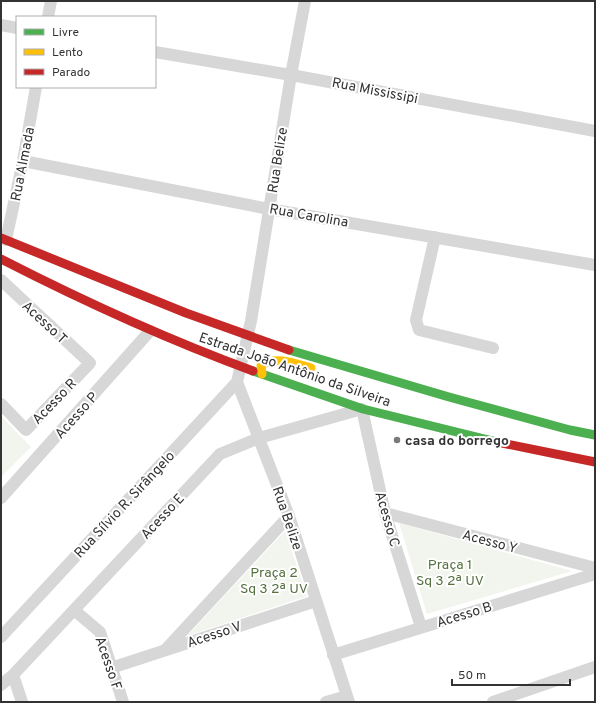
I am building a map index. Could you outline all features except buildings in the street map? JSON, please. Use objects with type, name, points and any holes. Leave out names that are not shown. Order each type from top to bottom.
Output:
[{"type":"main road","name":"Estrada João Antônio da Silveira","points":[[3,239],[190,315],[363,374],[570,430],[595,434]]},
{"type":"main road","name":"Estrada João Antônio da Silveira","points":[[1,259],[48,284],[150,332],[240,367],[362,409],[465,436],[595,462]]},
{"type":"main road","points":[[262,374],[261,365],[266,361],[275,359],[317,370]]},
{"type":"main road","points":[[332,372],[363,374]]},
{"type":"street","points":[[48,16],[51,1]]},
{"type":"street","name":"Rua Belize","points":[[240,367],[248,336],[291,75],[305,1]]},
{"type":"street","points":[[1,26],[16,28]]},
{"type":"street","name":"Rua Mississipi","points":[[156,52],[291,75],[595,131]]},
{"type":"street","name":"Rua Almada","points":[[3,239],[23,161],[36,88]]},
{"type":"street","name":"Rua Carolina","points":[[23,161],[269,209],[595,265]]},
{"type":"street","points":[[435,238],[416,320],[416,326],[419,330],[493,348]]},
{"type":"street","name":"Acesso T","points":[[1,280],[90,363]]},
{"type":"street","name":"Acesso P","points":[[1,498],[150,332]]},
{"type":"street","name":"Acesso R","points":[[1,404],[26,430],[90,363]]},
{"type":"street","points":[[237,382],[240,367]]},
{"type":"street","name":"Rua Belize","points":[[237,382],[289,516],[348,699]]},
{"type":"street","name":"Rua Sílvio R. Sirângelo","points":[[1,637],[237,382]]},
{"type":"street","name":"Acesso E","points":[[1,685],[13,675],[220,454],[259,438],[362,409]]},
{"type":"street","name":"Acesso C","points":[[362,409],[385,513],[422,627]]},
{"type":"street","name":"Acesso Y","points":[[385,513],[595,568]]},
{"type":"street","points":[[165,650],[289,516]]},
{"type":"street","name":"Acesso B","points":[[333,654],[595,574]]},
{"type":"street","name":"Acesso V","points":[[111,668],[316,601]]},
{"type":"street","name":"Acesso F","points":[[74,610],[100,632],[123,702]]},
{"type":"street","points":[[492,702],[595,667]]},
{"type":"street","points":[[13,675],[22,702]]},
{"type":"street","points":[[326,702],[348,699]]},
{"type":"green space","points":[[1,416],[31,447],[1,477]]},
{"type":"green space","name":"Praça 1 Sq 3 2ª UV","points":[[399,523],[572,571],[427,614]]},
{"type":"green space","name":"Praça 2 Sq 3 2ª UV","points":[[285,531],[307,596],[187,636]]},
{"type":"traffic: fast","points":[[289,350],[449,397],[570,430],[595,435]]},
{"type":"traffic: fast","points":[[253,371],[363,409],[497,442]]},
{"type":"traffic: slow","points":[[262,374],[261,365],[273,361],[286,361],[311,368]]},
{"type":"traffic: jam","points":[[1,238],[186,313],[289,350]]},
{"type":"traffic: jam","points":[[1,259],[125,319],[188,346],[253,371]]},
{"type":"traffic: jam","points":[[497,442],[595,462]]},
{"type":"place","name":"casa do borrego","points":[[397,440]]}]
